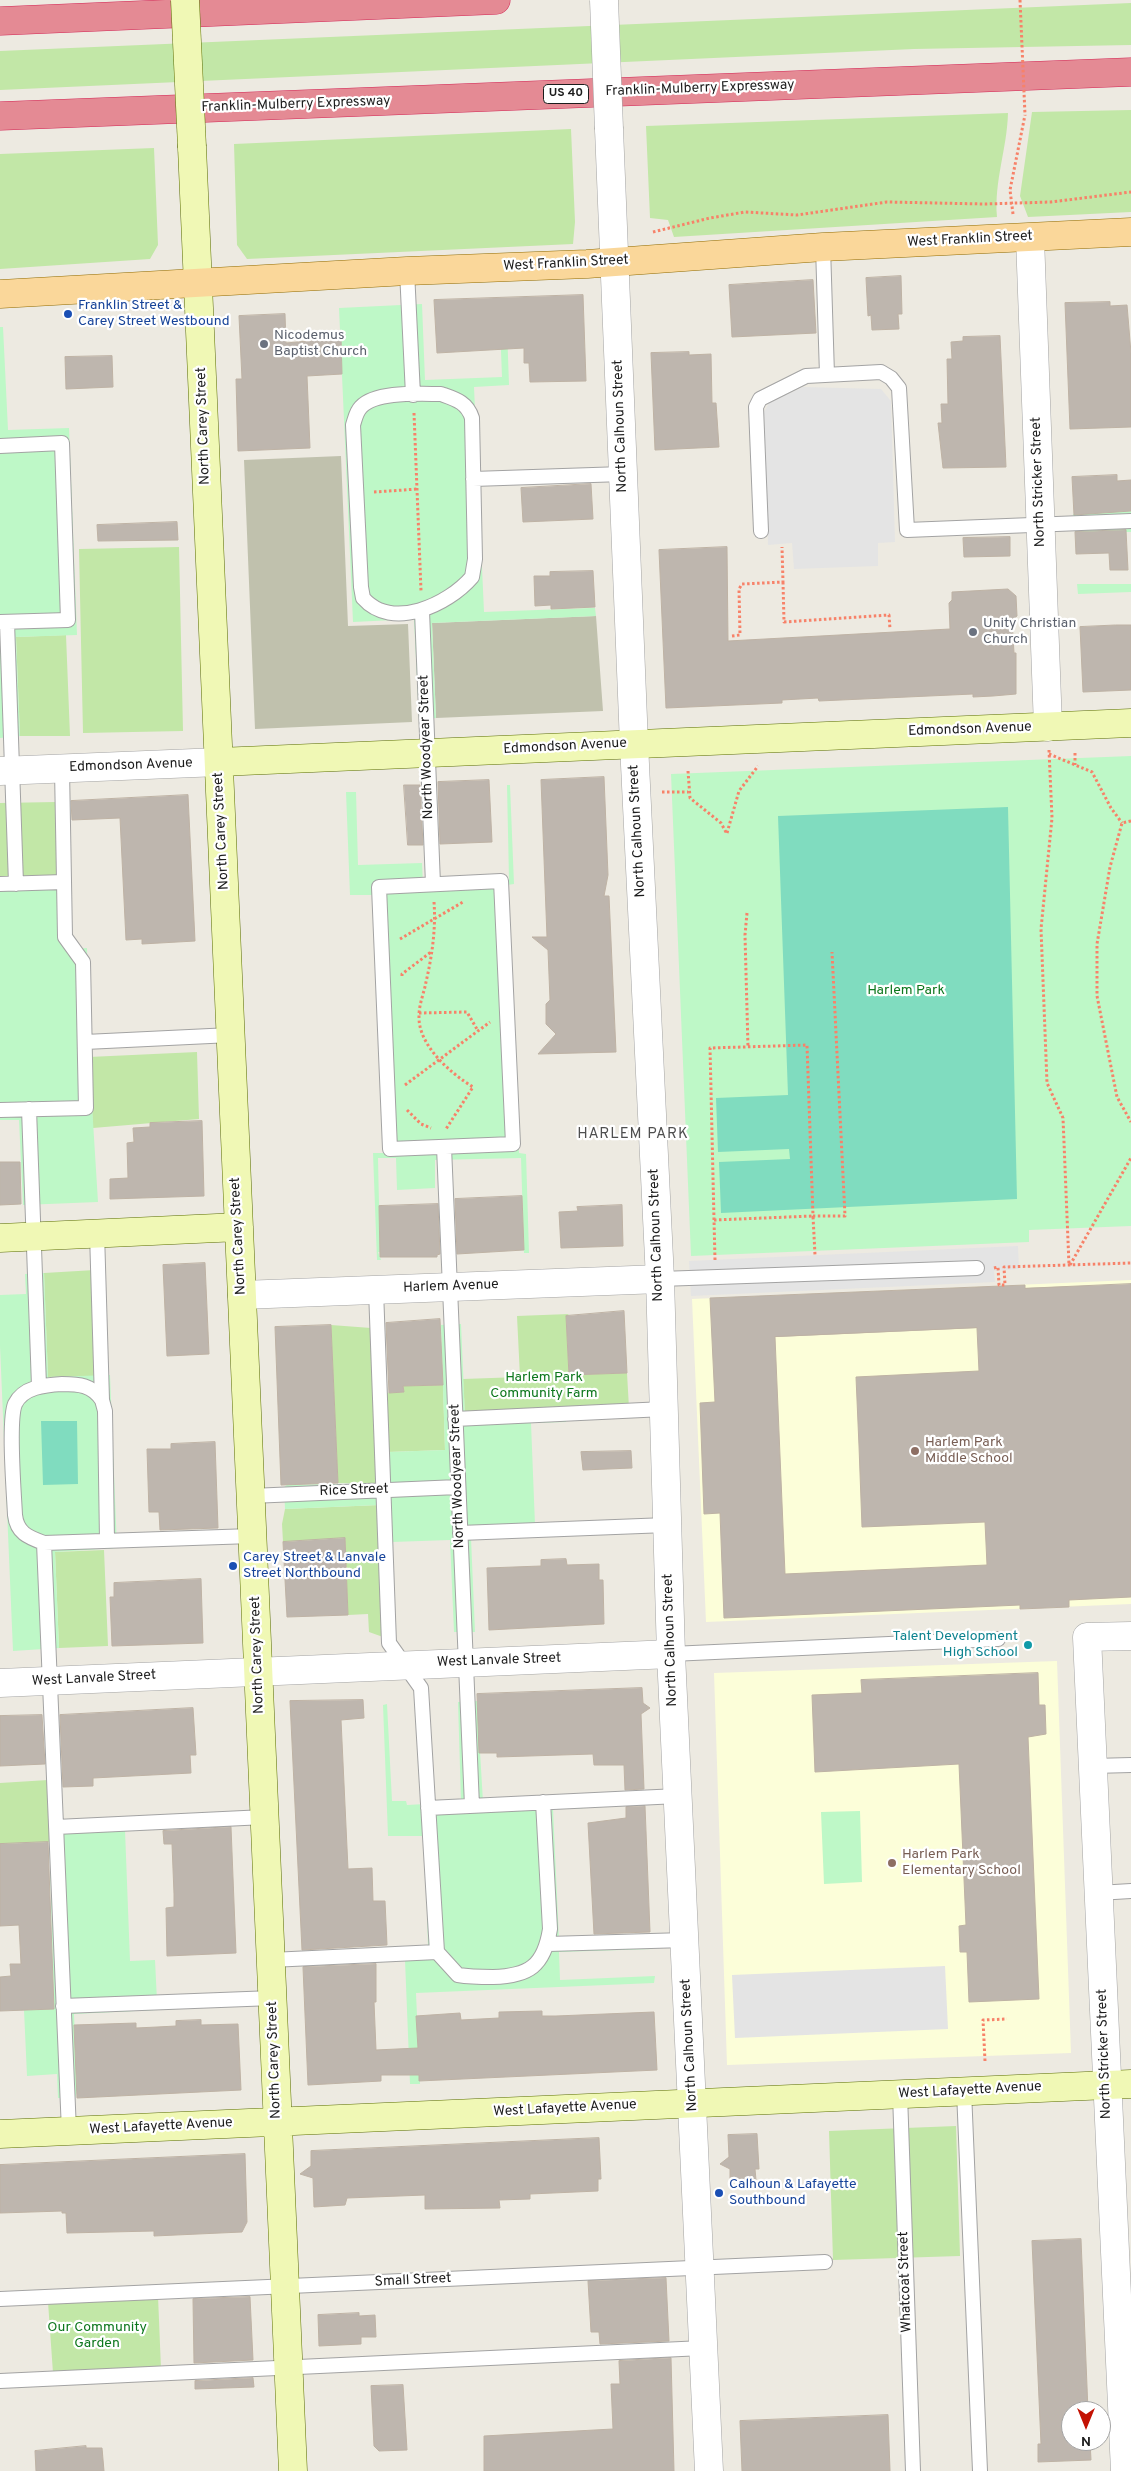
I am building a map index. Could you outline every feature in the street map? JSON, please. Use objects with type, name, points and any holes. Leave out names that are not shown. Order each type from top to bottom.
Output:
[{"type":"highway","points":[[0,21],[496,0]]},
{"type":"highway","name":"Franklin-Mulberry Expressway","points":[[0,116],[1131,72]]},
{"type":"main road","name":"North Carey Street","points":[[185,0],[293,2471]]},
{"type":"main road","name":"West Franklin Street","points":[[0,294],[408,271],[614,263],[823,248],[1022,230],[1131,232]]},
{"type":"main road","name":"Edmondson Avenue","points":[[218,762],[1131,723]]},
{"type":"main road","points":[[0,1238],[239,1227]]},
{"type":"main road","name":"West Lafayette Avenue","points":[[0,2134],[1119,2084]]},
{"type":"street","name":"North Calhoun Street","points":[[604,0],[634,744],[660,1279],[671,1654],[709,2471]]},
{"type":"street","name":"North Stricker Street","points":[[1022,230],[1041,525],[1048,727]]},
{"type":"street","name":"Edmondson Avenue","points":[[6,771],[218,762]]},
{"type":"street","name":"Harlem Avenue","points":[[242,1296],[660,1279]]},
{"type":"street","name":"North Stricker Street","points":[[1125,2471],[1119,2084],[1098,1893],[1088,1637],[1131,1636]]},
{"type":"street","name":"West Lanvale Street","points":[[0,1683],[671,1654]]},
{"type":"lane","points":[[823,248],[827,374]]},
{"type":"lane","points":[[408,271],[413,395]]},
{"type":"lane","points":[[761,532],[756,408],[760,399],[806,376],[881,372],[891,378],[899,388],[907,530],[1131,521]]},
{"type":"lane","points":[[441,394],[461,402],[469,409],[472,418],[473,479],[475,560],[472,577],[458,590],[422,610],[410,614],[380,612],[363,598],[353,425],[361,406],[371,400],[384,396],[441,394]]},
{"type":"lane","points":[[0,446],[62,443],[68,620],[3,622],[6,771],[16,884]]},
{"type":"lane","points":[[473,479],[623,474]]},
{"type":"lane","name":"North Woodyear Street","points":[[422,610],[433,884]]},
{"type":"lane","points":[[0,1110],[86,1108],[83,962],[65,936],[62,769]]},
{"type":"lane","points":[[501,881],[513,1144],[390,1149],[379,887],[433,884],[501,881]]},
{"type":"lane","points":[[0,884],[64,882]]},
{"type":"lane","points":[[84,1042],[231,1035]]},
{"type":"lane","points":[[29,1109],[39,1386]]},
{"type":"lane","name":"North Woodyear Street","points":[[444,1147],[464,1663],[472,1806]]},
{"type":"lane","points":[[97,1233],[102,1400],[105,1411],[108,1540]]},
{"type":"lane","points":[[660,1279],[977,1268]]},
{"type":"lane","points":[[376,1290],[389,1643],[421,1688],[437,1952],[458,1975],[511,1976],[525,1973],[541,1958],[548,1944],[550,1929],[543,1802]]},
{"type":"lane","points":[[102,1400],[98,1393],[88,1386],[77,1384],[39,1386],[25,1392],[15,1404],[12,1430],[16,1524],[28,1537],[44,1543],[252,1536]]},
{"type":"lane","points":[[455,1419],[664,1409]]},
{"type":"lane","name":"Rice Street","points":[[250,1496],[458,1487]]},
{"type":"lane","points":[[460,1533],[667,1525]]},
{"type":"lane","points":[[44,1543],[69,2131]]},
{"type":"lane","name":"West Lanvale Street","points":[[671,1654],[998,1639]]},
{"type":"lane","points":[[1093,1766],[1131,1765]]},
{"type":"lane","points":[[428,1808],[678,1796]]},
{"type":"lane","points":[[56,1827],[265,1817]]},
{"type":"lane","points":[[1098,1893],[1131,1891]]},
{"type":"lane","points":[[548,1944],[685,1940]]},
{"type":"lane","points":[[271,1960],[437,1952]]},
{"type":"lane","points":[[63,2006],[273,1998]]},
{"type":"lane","points":[[964,2091],[980,2471]]},
{"type":"lane","name":"Whatcoat Street","points":[[900,2094],[913,2471]]},
{"type":"lane","name":"Small Street","points":[[0,2299],[825,2262]]},
{"type":"lane","points":[[0,2381],[703,2348]]},
{"type":"path","points":[[1020,0],[1025,115],[1010,190],[1011,204],[1022,230]]},
{"type":"path","points":[[645,234],[710,218],[745,212],[796,215],[887,202],[1011,204],[1080,200],[1131,192]]},
{"type":"path","points":[[413,395],[422,610]]},
{"type":"path","points":[[357,492],[418,489]]},
{"type":"path","points":[[782,547],[784,622],[889,615],[890,629]]},
{"type":"path","points":[[732,636],[740,635],[739,589],[742,584],[783,582]]},
{"type":"path","points":[[1075,753],[1075,765]]},
{"type":"path","points":[[1049,754],[1092,772],[1111,808],[1122,823]]},
{"type":"path","points":[[688,770],[688,792],[690,798],[721,824],[727,834],[739,790],[758,766]]},
{"type":"path","points":[[1050,781],[1052,818],[1041,929],[1047,1082],[1063,1118],[1069,1265]]},
{"type":"path","points":[[662,792],[688,792]]},
{"type":"path","points":[[1122,823],[1131,821]]},
{"type":"path","points":[[1122,823],[1110,867],[1097,944],[1097,996],[1118,1097],[1131,1122]]},
{"type":"path","points":[[433,884],[435,919],[432,952],[419,1013],[422,1031],[432,1051],[462,1081],[473,1087],[444,1132],[444,1147]]},
{"type":"path","points":[[381,949],[465,901]]},
{"type":"path","points":[[748,913],[745,935],[748,1047]]},
{"type":"path","points":[[403,984],[402,974],[432,952]]},
{"type":"path","points":[[714,1220],[845,1216],[832,952]]},
{"type":"path","points":[[419,1013],[467,1012],[478,1031]]},
{"type":"path","points":[[388,1099],[478,1031],[497,1018],[507,1017]]},
{"type":"path","points":[[715,1277],[710,1048],[807,1045],[815,1273]]},
{"type":"path","points":[[406,1092],[407,1074]]},
{"type":"path","points":[[388,1099],[401,1100],[405,1108],[421,1124],[444,1132]]},
{"type":"path","points":[[1069,1265],[1131,1158]]},
{"type":"path","points":[[977,1268],[998,1268],[999,1285],[1005,1285],[1004,1268],[1131,1263]]},
{"type":"path","points":[[985,2060],[984,2020],[1007,2019]]},
{"type":"shaded area","points":[[803,387],[881,389],[891,401],[895,542],[878,543],[878,566],[794,569],[792,543],[768,545],[764,412],[769,403]]},
{"type":"shaded area","points":[[341,456],[348,626],[408,624],[412,722],[255,729],[244,460]]},
{"type":"shaded area","points":[[596,616],[603,711],[436,718],[432,623]]},
{"type":"shaded area","points":[[1018,1246],[1019,1269],[994,1271],[995,1282],[691,1296],[689,1261]]},
{"type":"shaded area","name":"Harlem Park Middle School","points":[[1131,1280],[1131,1604],[706,1622],[692,1299]]},
{"type":"shaded area","name":"Harlem Park Elementary School","points":[[1057,1661],[1071,2053],[727,2065],[714,1673]]},
{"type":"shaded area","points":[[945,1966],[948,2029],[735,2038],[732,1975]]},
{"type":"green space","points":[[1131,3],[1131,45],[914,49],[0,90],[0,51]]},
{"type":"green space","points":[[1131,110],[1131,212],[1028,217],[1020,196],[1032,112]]},
{"type":"green space","points":[[1008,113],[997,191],[997,217],[674,237],[668,220],[650,218],[646,126]]},
{"type":"green space","points":[[571,129],[575,222],[573,244],[247,259],[237,245],[234,144]]},
{"type":"green space","points":[[154,148],[158,245],[150,259],[0,269],[0,154]]},
{"type":"green space","points":[[499,299],[506,299],[509,385],[474,387],[484,612],[595,608],[596,616],[432,623],[436,718],[419,719],[414,619],[353,622],[339,308],[422,304],[425,380],[502,377]]},
{"type":"green space","points":[[0,327],[3,327],[8,430],[69,428],[77,635],[16,637],[20,736],[0,738]]},
{"type":"green space","points":[[1131,511],[1131,532],[1075,532],[1073,514]]},
{"type":"green space","points":[[179,547],[183,731],[83,733],[79,549]]},
{"type":"green space","points":[[1077,584],[1131,584],[1131,592],[1078,594]]},
{"type":"green space","points":[[66,635],[70,736],[20,736],[16,637]]},
{"type":"green space","name":"Harlem Park","points":[[1131,756],[1131,1226],[1029,1230],[1029,1242],[691,1256],[671,774]]},
{"type":"green space","points":[[507,785],[510,785],[514,884],[507,885],[519,1153],[526,1154],[529,1253],[524,1253],[521,1158],[435,1160],[435,1188],[397,1190],[396,1158],[378,1158],[380,1252],[378,1252],[381,1260],[377,1260],[373,1153],[385,1153],[374,895],[350,895],[346,792],[356,792],[358,865],[422,863],[423,884],[509,880]]},
{"type":"green space","points":[[56,802],[58,877],[0,879],[0,803]]},
{"type":"green space","points":[[1008,807],[1017,1199],[721,1213],[719,1162],[790,1159],[789,1149],[718,1152],[716,1098],[788,1095],[778,816]]},
{"type":"green space","points":[[69,876],[72,949],[87,948],[89,1057],[98,1202],[23,1205],[19,1120],[0,1120],[0,879]]},
{"type":"green space","points":[[197,1052],[199,1119],[93,1128],[89,1057]]},
{"type":"green space","points":[[95,1270],[99,1376],[48,1377],[44,1273]]},
{"type":"green space","points":[[44,1273],[48,1377],[110,1375],[117,1548],[55,1552],[59,1648],[13,1651],[0,1346],[0,1295],[26,1294],[25,1274]]},
{"type":"green space","name":"Harlem Park Community Farm","points":[[569,1314],[566,1316],[569,1375],[627,1373],[629,1408],[465,1416],[463,1379],[520,1377],[517,1316]]},
{"type":"green space","points":[[461,1324],[465,1416],[566,1419],[566,1422],[531,1423],[535,1525],[471,1538],[475,1632],[454,1632],[450,1540],[392,1542],[396,1636],[383,1637],[379,1505],[285,1509],[284,1487],[287,1485],[378,1483],[388,1452],[445,1450],[441,1325]]},
{"type":"green space","points":[[331,1325],[371,1328],[378,1483],[338,1483]]},
{"type":"green space","points":[[443,1385],[445,1450],[388,1452],[384,1393],[404,1392],[403,1386]]},
{"type":"green space","points":[[41,1421],[77,1421],[78,1484],[43,1485]]},
{"type":"green space","points":[[379,1505],[383,1637],[369,1632],[368,1614],[348,1615],[345,1538],[283,1542],[282,1524],[285,1509]]},
{"type":"green space","points":[[104,1550],[108,1646],[59,1648],[55,1552]]},
{"type":"green space","points":[[477,1701],[483,1802],[646,1796],[644,1805],[644,1802],[587,1804],[587,1808],[553,1809],[559,1941],[652,1938],[653,1949],[559,1952],[560,1980],[655,1976],[654,1983],[416,1993],[420,2084],[410,2084],[405,1960],[306,1961],[428,1947],[425,1836],[388,1836],[383,1705],[387,1704],[392,1801],[406,1801],[407,1805],[461,1802],[458,1702]]},
{"type":"green space","points":[[48,1780],[50,1842],[0,1844],[0,1783]]},
{"type":"green space","points":[[860,1811],[862,1882],[824,1884],[821,1812]]},
{"type":"green space","points":[[49,1823],[125,1830],[130,1961],[155,1960],[157,2001],[239,1997],[238,2006],[74,2014],[77,2091],[75,2098],[58,2098],[57,2074],[27,2076],[24,2010],[54,2009]]},
{"type":"green space","points":[[956,2126],[960,2256],[833,2260],[829,2131]]},
{"type":"green space","name":"Our Community Garden","points":[[158,2296],[161,2369],[53,2373],[48,2302]]},
{"type":"building","points":[[901,276],[902,314],[898,314],[899,329],[872,330],[871,315],[868,316],[866,278]]},
{"type":"building","points":[[813,280],[816,333],[732,337],[729,285]]},
{"type":"building","points":[[583,295],[586,381],[530,382],[529,363],[524,363],[524,348],[437,353],[434,300]]},
{"type":"building","points":[[1110,302],[1110,306],[1127,305],[1131,353],[1131,427],[1070,429],[1065,303]]},
{"type":"building","points":[[285,314],[286,343],[341,338],[342,374],[307,376],[310,448],[238,451],[236,379],[242,379],[239,316]]},
{"type":"building","points":[[1000,336],[1006,467],[943,468],[938,423],[942,423],[941,404],[948,404],[947,359],[952,359],[951,342],[963,341],[963,337]]},
{"type":"building","points":[[689,352],[689,355],[711,354],[712,403],[716,403],[719,447],[655,450],[651,353]]},
{"type":"building","points":[[112,356],[113,387],[66,389],[65,357]]},
{"type":"building","points":[[1117,475],[1117,481],[1131,480],[1131,511],[1074,515],[1072,477]]},
{"type":"building","points":[[591,484],[593,519],[523,522],[521,488]]},
{"type":"building","points":[[177,522],[178,540],[98,541],[97,525]]},
{"type":"building","points":[[1126,530],[1128,570],[1110,570],[1109,553],[1076,554],[1075,532]]},
{"type":"building","points":[[1010,537],[1010,556],[964,557],[963,538]]},
{"type":"building","points":[[727,547],[728,641],[950,629],[949,603],[952,600],[952,592],[1008,589],[1016,596],[1017,616],[1012,620],[1014,653],[1016,653],[1016,694],[973,697],[973,694],[819,701],[818,698],[782,700],[782,703],[666,708],[659,550]]},
{"type":"building","points":[[593,571],[595,607],[551,609],[551,605],[535,606],[534,576],[550,576],[550,572]]},
{"type":"building","points":[[1131,625],[1131,690],[1083,692],[1080,627]]},
{"type":"building","points":[[604,777],[608,875],[604,896],[609,896],[616,1052],[538,1054],[556,1034],[546,1024],[546,1004],[550,1000],[548,950],[532,937],[547,937],[541,780]]},
{"type":"building","points":[[489,780],[492,842],[440,844],[438,782]]},
{"type":"building","points":[[404,785],[420,785],[423,845],[408,845]]},
{"type":"building","points":[[188,795],[195,941],[142,944],[142,939],[126,940],[120,818],[72,820],[71,801]]},
{"type":"building","points":[[202,1121],[204,1196],[110,1199],[110,1179],[128,1178],[127,1143],[134,1142],[133,1128],[150,1127],[150,1123]]},
{"type":"building","points":[[0,1162],[20,1162],[21,1204],[0,1205]]},
{"type":"building","points":[[522,1196],[524,1250],[457,1254],[455,1199]]},
{"type":"building","points":[[438,1204],[440,1254],[437,1257],[380,1257],[379,1206]]},
{"type":"building","points":[[622,1205],[623,1246],[561,1248],[559,1212],[578,1211],[577,1207]]},
{"type":"building","points":[[205,1263],[209,1354],[167,1356],[163,1265]]},
{"type":"building","name":"Harlem Park Middle School","points":[[1131,1284],[1131,1597],[1069,1600],[1069,1607],[1020,1609],[1020,1605],[724,1618],[720,1513],[704,1514],[700,1403],[715,1402],[710,1298],[1025,1285],[1025,1288]],"holes":[[[977,1328],[979,1371],[856,1377],[862,1527],[985,1522],[987,1565],[785,1574],[775,1337]]]},
{"type":"building","points":[[624,1311],[627,1373],[569,1375],[566,1316]]},
{"type":"building","points":[[440,1319],[443,1385],[403,1386],[404,1392],[389,1393],[386,1323]]},
{"type":"building","points":[[331,1325],[338,1483],[281,1485],[275,1327]]},
{"type":"building","points":[[215,1442],[218,1528],[160,1530],[159,1512],[149,1512],[147,1449],[171,1449],[171,1444]]},
{"type":"building","points":[[631,1451],[632,1468],[583,1470],[581,1452]]},
{"type":"building","points":[[345,1538],[348,1615],[287,1617],[283,1542]]},
{"type":"building","points":[[566,1559],[567,1565],[599,1564],[599,1580],[603,1580],[604,1624],[489,1630],[487,1568],[541,1566],[541,1560]]},
{"type":"building","points":[[201,1579],[203,1643],[112,1646],[110,1597],[114,1597],[114,1583]]},
{"type":"building","points":[[1038,1673],[1039,1705],[1045,1705],[1046,1734],[1028,1737],[1039,1999],[969,2002],[967,1952],[960,1952],[959,1926],[966,1925],[959,1764],[815,1772],[812,1695],[862,1693],[861,1680]]},
{"type":"building","points":[[642,1688],[643,1703],[650,1708],[641,1714],[644,1789],[625,1790],[624,1765],[594,1765],[593,1754],[497,1757],[497,1753],[479,1753],[477,1694]]},
{"type":"building","points":[[363,1700],[364,1718],[341,1720],[348,1869],[372,1868],[373,1901],[385,1901],[387,1945],[302,1950],[290,1701]]},
{"type":"building","points":[[193,1708],[196,1755],[190,1755],[191,1773],[93,1778],[93,1786],[63,1787],[60,1715]]},
{"type":"building","points":[[42,1715],[45,1764],[0,1766],[0,1716]]},
{"type":"building","points":[[645,1806],[650,1932],[594,1934],[588,1823],[626,1818],[626,1807]]},
{"type":"building","points":[[231,1827],[236,1953],[167,1956],[166,1908],[174,1907],[174,1894],[172,1844],[164,1844],[163,1831]]},
{"type":"building","points":[[48,1842],[54,2009],[0,2011],[0,1977],[11,1976],[10,1964],[21,1964],[19,1925],[0,1926],[0,1844]]},
{"type":"building","points":[[376,1964],[376,2002],[374,2002],[376,2050],[418,2048],[416,2016],[460,2013],[461,2020],[499,2018],[499,2012],[542,2011],[542,2016],[556,2016],[654,2012],[657,2070],[419,2081],[419,2075],[381,2075],[381,2081],[308,2085],[303,1967]]},
{"type":"building","points":[[201,2020],[201,2025],[238,2024],[241,2090],[77,2098],[74,2025],[136,2023],[136,2028],[176,2026],[176,2021]]},
{"type":"building","points":[[757,2134],[759,2169],[755,2169],[756,2180],[730,2181],[730,2169],[720,2164],[729,2157],[728,2135]]},
{"type":"building","points":[[599,2138],[601,2179],[598,2179],[598,2191],[530,2194],[530,2199],[499,2200],[500,2208],[425,2209],[425,2195],[347,2198],[345,2205],[314,2207],[313,2178],[300,2174],[311,2166],[311,2151]]},
{"type":"building","points":[[245,2154],[247,2222],[242,2232],[154,2236],[154,2231],[67,2233],[66,2213],[62,2213],[62,2211],[0,2213],[0,2165]]},
{"type":"building","points":[[1081,2239],[1088,2401],[1061,2401],[1061,2451],[1091,2451],[1091,2460],[1038,2462],[1038,2444],[1041,2444],[1032,2241]]},
{"type":"building","points":[[666,2278],[669,2341],[600,2344],[599,2332],[591,2332],[588,2281]]},
{"type":"building","points":[[250,2297],[253,2360],[194,2363],[193,2299]]},
{"type":"building","points":[[359,2313],[359,2316],[375,2315],[376,2337],[361,2337],[361,2344],[319,2346],[318,2315]]},
{"type":"building","points":[[671,2358],[674,2471],[484,2471],[484,2436],[613,2429],[611,2384],[620,2384],[619,2361]]},
{"type":"building","points":[[253,2378],[254,2387],[195,2389],[195,2381]]},
{"type":"building","points":[[403,2385],[407,2450],[379,2451],[374,2446],[371,2386]]},
{"type":"building","points":[[888,2415],[890,2471],[742,2471],[740,2421]]},
{"type":"building","points":[[86,2446],[86,2448],[102,2448],[104,2471],[36,2471],[35,2451]]},
{"type":"place","name":"Franklin Street & Carey Street Westbound","points":[[68,314]]},
{"type":"place","name":"Nicodemus Baptist Church","points":[[264,344]]},
{"type":"place","name":"Unity Christian Church","points":[[973,632]]},
{"type":"place","name":"Harlem Park Middle School","points":[[915,1451]]},
{"type":"place","name":"Carey Street & Lanvale Street Northbound","points":[[233,1566]]},
{"type":"place","name":"Talent Development High School","points":[[1028,1645]]},
{"type":"place","name":"Harlem Park Elementary School","points":[[892,1863]]},
{"type":"place","name":"Calhoun & Lafayette Southbound","points":[[719,2193]]},
{"type":"district","name":"HARLEM PARK","points":[[633,1135]]}]
